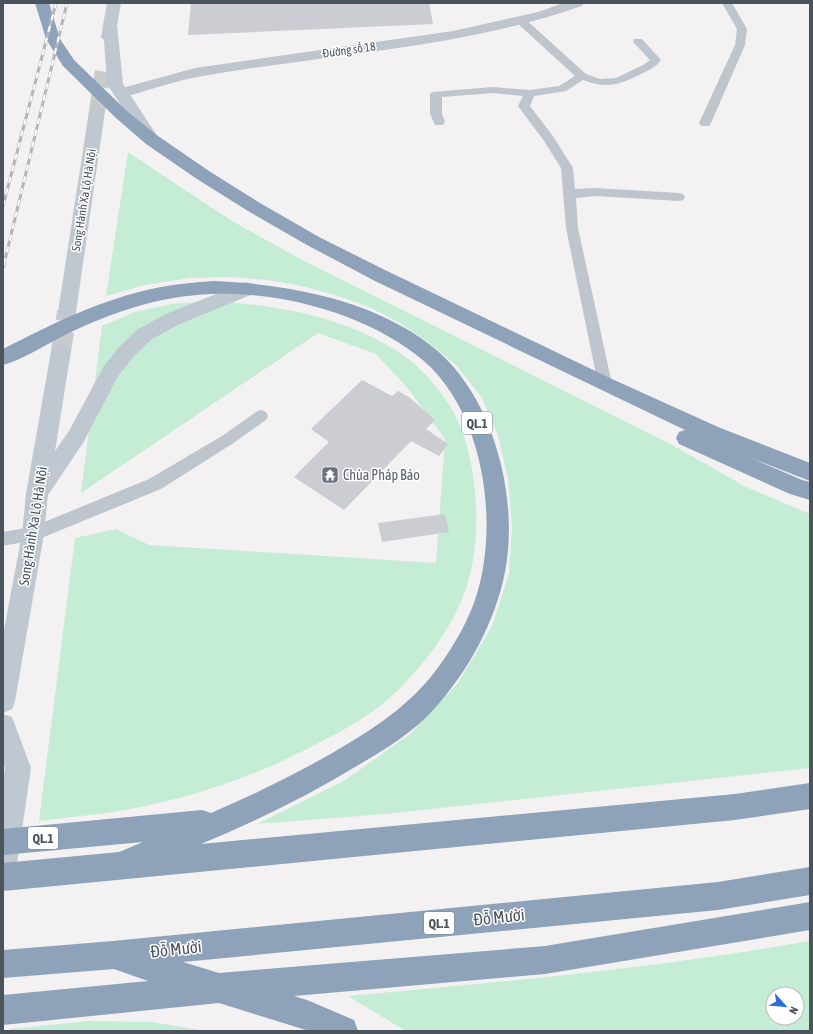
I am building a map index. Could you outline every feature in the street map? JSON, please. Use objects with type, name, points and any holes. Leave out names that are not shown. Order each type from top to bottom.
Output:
[{"type":"highway","points":[[42,3],[53,39],[68,63],[122,116],[152,140],[209,179],[313,241],[379,275],[605,384],[711,433],[810,472]]},
{"type":"highway","points":[[122,116],[116,127],[192,183],[244,216],[303,250],[607,401],[748,466],[798,488],[810,491]]},
{"type":"highway","name":"QL.1","points":[[3,358],[90,314],[136,299],[180,290],[220,288],[246,289],[300,296],[342,308],[377,322],[408,340],[433,359],[455,382],[470,408],[482,435],[490,465],[496,501],[497,537],[492,578],[480,616],[461,653],[439,684],[410,715],[372,743],[328,770],[275,798],[121,865]]},
{"type":"highway","name":"QL.1","points":[[3,877],[735,807],[810,796]]},
{"type":"highway","name":"QL.1","points":[[3,842],[221,821]]},
{"type":"highway","name":"Đỗ Mười","points":[[3,964],[67,957],[113,955],[718,896],[810,881]]},
{"type":"highway","name":"QL.1","points":[[3,1010],[220,988],[545,960],[810,916]]},
{"type":"highway","name":"QL.1","points":[[113,955],[307,1015],[343,1031]]},
{"type":"main road","points":[[103,70],[114,3]]},
{"type":"main road","points":[[110,22],[115,84],[152,140]]},
{"type":"main road","name":"Song Hành Xa Lộ Hà Nội","points":[[67,312],[97,111]]},
{"type":"main road","points":[[37,494],[76,436],[111,371],[127,351],[145,334],[173,319],[246,289]]},
{"type":"main road","name":"Song Hành Xa Lộ Hà Nội","points":[[3,701],[33,534],[37,494],[61,351]]},
{"type":"main road","points":[[3,726],[18,768],[3,864]]},
{"type":"street","name":"Đường số 18","points":[[121,94],[195,73],[453,35],[542,15],[577,3]]},
{"type":"lane","points":[[706,123],[740,45],[742,29],[727,3]]},
{"type":"lane","points":[[520,20],[582,76],[598,82],[618,81],[647,68],[656,60],[638,41]]},
{"type":"lane","points":[[440,122],[436,114],[436,94],[493,90],[530,93],[562,89],[582,76]]},
{"type":"lane","points":[[530,93],[524,106],[549,139],[567,168],[572,228],[605,384]]},
{"type":"lane","points":[[569,194],[595,192],[679,197]]},
{"type":"lane","points":[[3,539],[33,534],[155,484],[227,440],[260,416]]},
{"type":"green space","points":[[128,152],[232,221],[295,256],[676,447],[746,487],[810,514],[810,768],[385,814],[257,824],[344,781],[410,734],[458,683],[492,626],[509,574],[512,526],[508,479],[498,436],[482,398],[457,366],[428,342],[400,323],[369,307],[335,295],[302,286],[268,280],[229,277],[190,278],[145,285],[106,296]]},
{"type":"green space","points":[[205,301],[259,305],[338,323],[387,345],[410,360],[422,371],[440,392],[454,413],[463,433],[469,456],[474,480],[476,531],[474,555],[469,578],[462,599],[448,627],[430,654],[409,679],[386,701],[365,717],[340,732],[273,765],[191,795],[107,813],[39,821],[75,538],[116,529],[149,545],[436,563],[445,439],[406,386],[376,354],[318,333],[81,493],[102,326],[135,312],[171,304]]},
{"type":"green space","points":[[810,941],[810,1031],[406,1031],[348,996],[637,967]]},
{"type":"green space","points":[[89,1021],[151,1022],[206,1031],[9,1031],[9,1029]]},
{"type":"building","points":[[191,3],[429,3],[433,24],[188,35]]},
{"type":"building","points":[[362,380],[392,396],[398,391],[409,397],[435,420],[426,429],[448,444],[439,456],[411,441],[344,510],[294,477],[329,442],[311,429]]},
{"type":"building","points":[[445,514],[449,532],[382,542],[378,523]]},
{"type":"tunnel","points":[[97,111],[103,70]]},
{"type":"tunnel","points":[[61,351],[67,312]]},
{"type":"railway","points":[[3,206],[56,3]]},
{"type":"railway","points":[[4,264],[67,3]]},
{"type":"place","name":"Chùa Pháp Bảo","points":[[330,475]]}]
